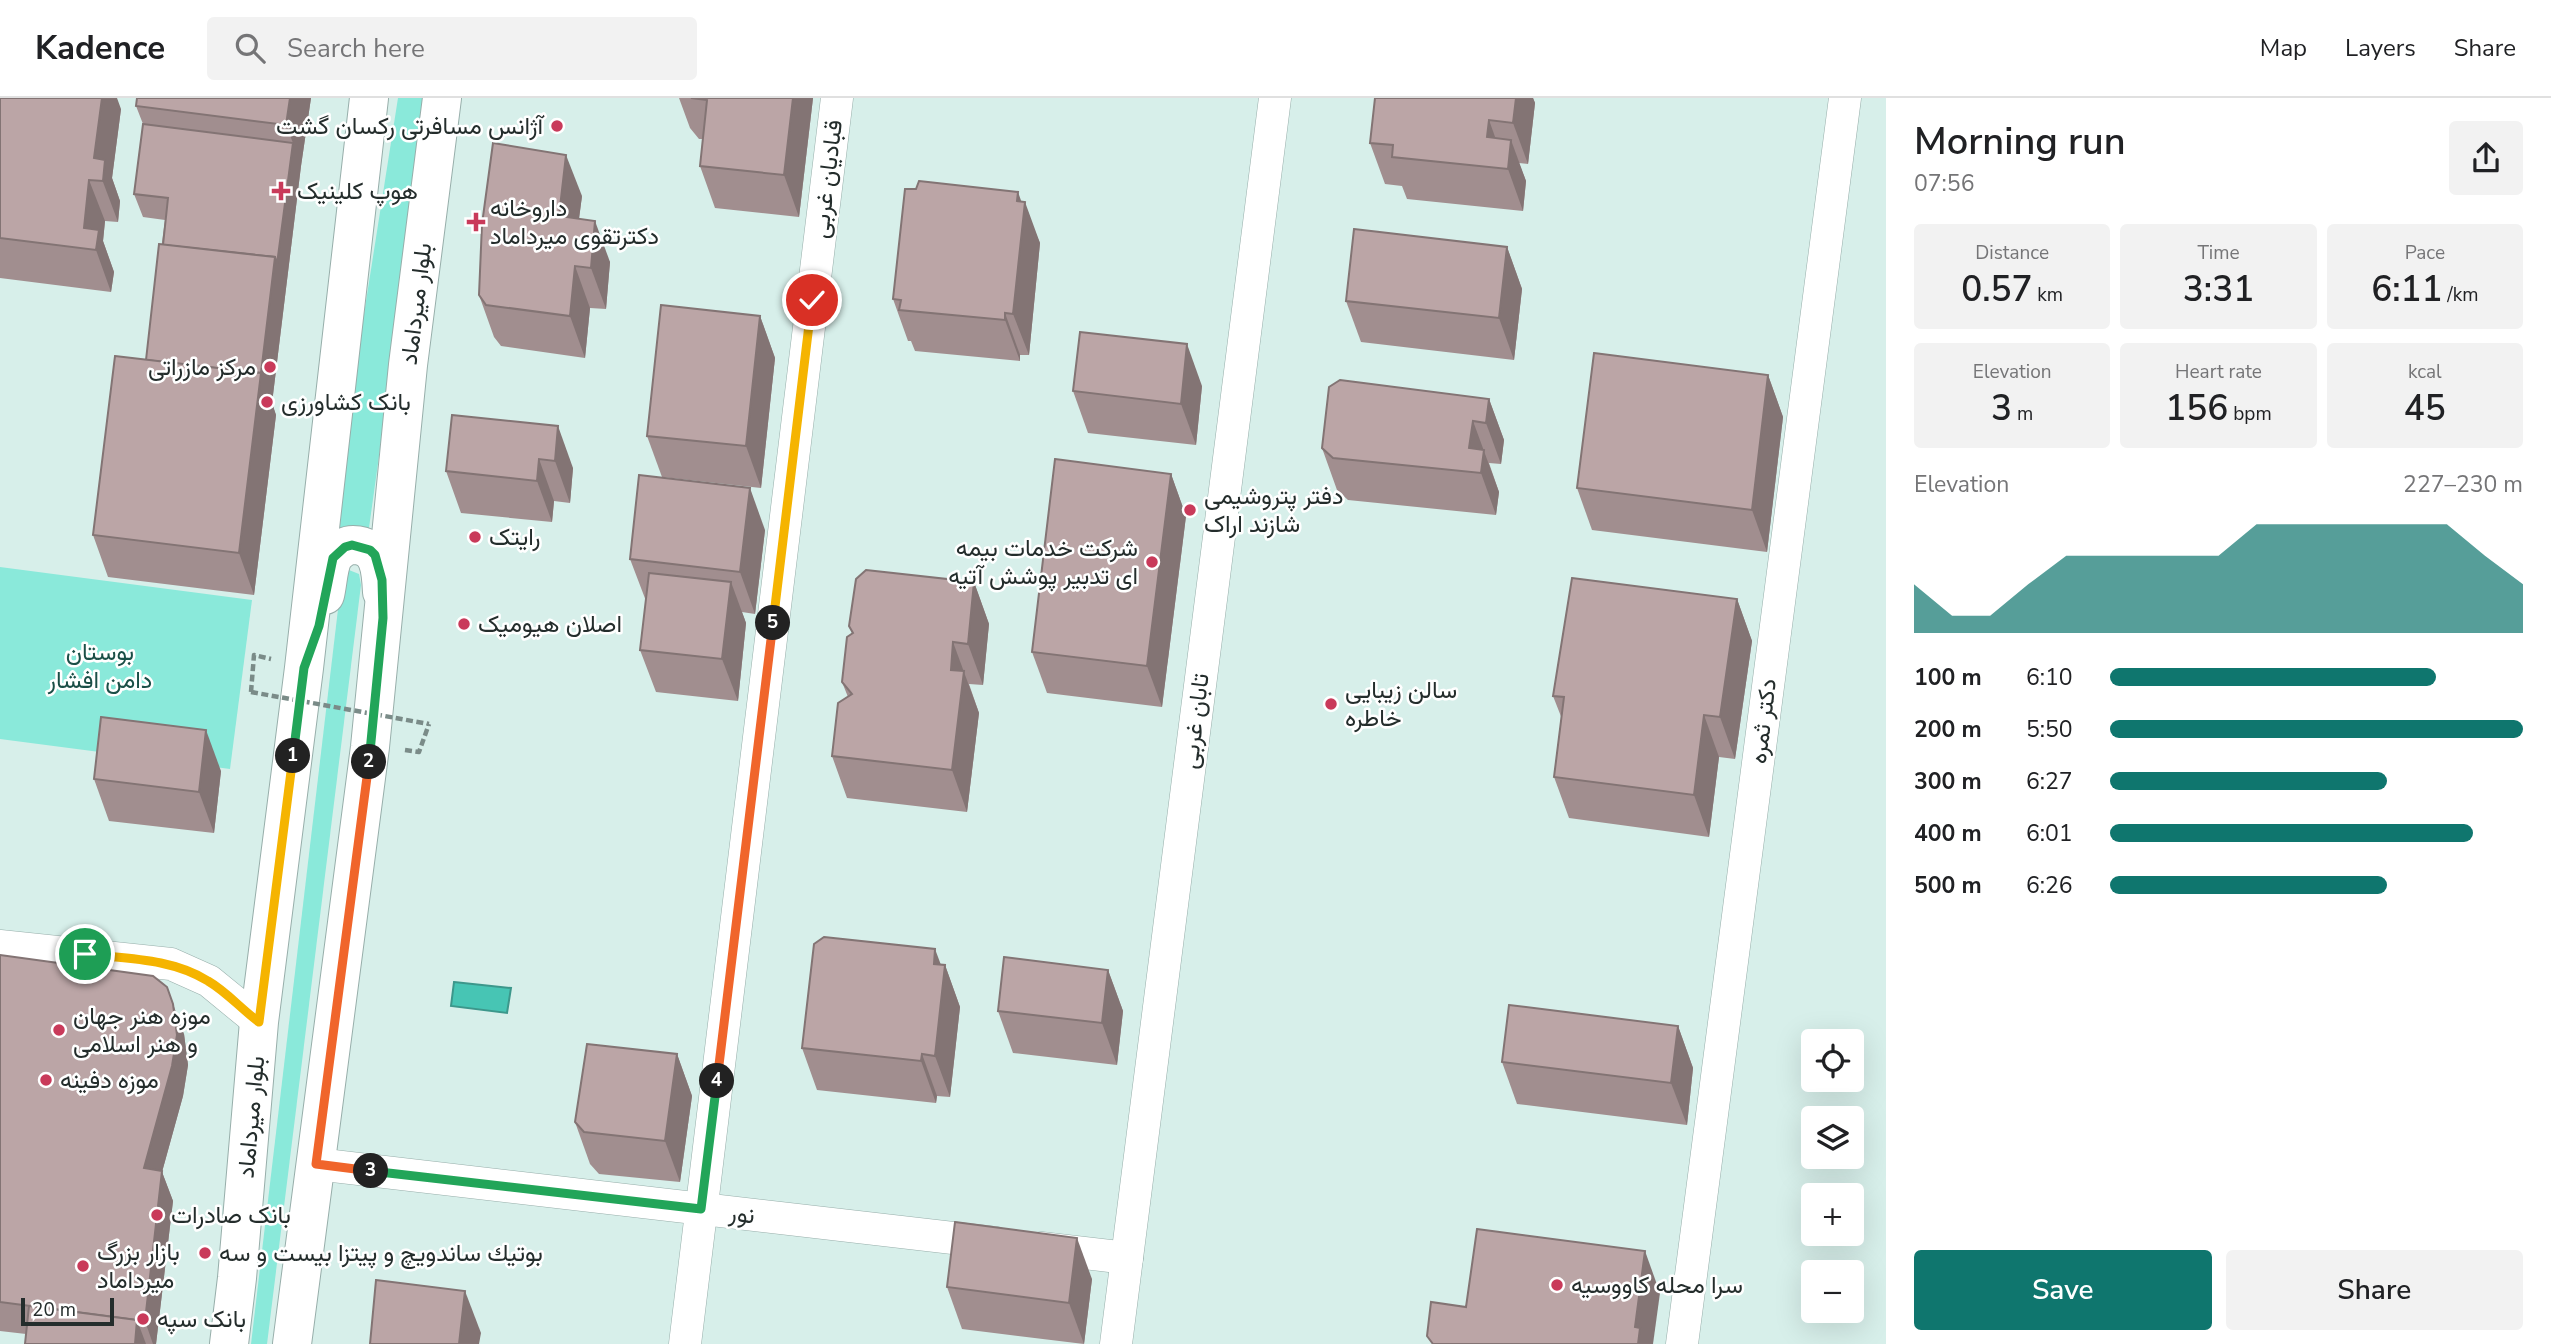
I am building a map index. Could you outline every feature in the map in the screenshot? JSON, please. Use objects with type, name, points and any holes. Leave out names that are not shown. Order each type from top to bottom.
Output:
[{"type":"main road","name":"بلوار میرداماد","points":[[229,1344],[259,1022],[304,668],[369,98]]},
{"type":"main road","name":"بلوار میرداماد","points":[[292,1344],[370,747],[408,365],[442,98]]},
{"type":"main road","points":[[304,668],[319,626],[333,558],[345,547],[361,546],[375,555],[382,580],[383,618]]},
{"type":"street","name":"قبادیان غربی","points":[[685,1344],[837,98]]},
{"type":"street","name":"تابان غربی","points":[[1116,1344],[1275,98]]},
{"type":"street","name":"دکتر ثمره","points":[[1682,1344],[1845,98]]},
{"type":"street","points":[[0,946],[171,964],[190,970],[209,981],[259,1022]]},
{"type":"street","name":"نور","points":[[316,1164],[1127,1258]]},
{"type":"path","points":[[254,655],[251,692],[429,724],[419,752]]},
{"type":"green space","points":[[398,98],[429,98],[368,535],[339,529],[332,517]]},
{"type":"green space","name":"بوستان دامن افشار","points":[[0,567],[252,600],[230,769],[0,739]]},
{"type":"green space","points":[[349,570],[359,574],[361,585],[267,1344],[251,1344],[341,584]]},
{"type":"shaded area","points":[[454,982],[511,988],[507,1013],[451,1006]]},
{"type":"building","points":[[0,98],[102,98],[94,158],[105,160],[103,181],[89,180],[84,228],[99,230],[96,250],[0,238]]},
{"type":"building","points":[[137,98],[290,98],[286,125],[136,106]]},
{"type":"building","points":[[691,98],[793,98],[784,175],[700,166],[707,100]]},
{"type":"building","points":[[1375,98],[1516,98],[1513,123],[1489,120],[1487,137],[1511,140],[1508,169],[1392,157],[1393,145],[1370,143]]},
{"type":"building","points":[[143,124],[293,143],[277,264],[275,257],[163,245],[168,198],[134,194]]},
{"type":"building","points":[[493,143],[566,155],[559,216],[595,221],[591,268],[575,266],[570,316],[486,305],[479,295],[482,224]]},
{"type":"building","points":[[919,181],[1018,192],[1017,201],[1025,202],[1013,314],[1005,313],[1005,320],[899,310],[901,300],[893,299],[905,189],[916,189]]},
{"type":"building","points":[[1354,229],[1507,247],[1499,318],[1346,301]]},
{"type":"building","points":[[159,244],[275,257],[261,373],[146,360]]},
{"type":"building","points":[[661,305],[760,316],[746,446],[647,436]]},
{"type":"building","points":[[1080,332],[1187,344],[1181,404],[1073,391]]},
{"type":"building","points":[[1594,353],[1768,375],[1752,510],[1577,488]]},
{"type":"building","points":[[115,356],[261,373],[239,553],[93,535]]},
{"type":"building","points":[[1340,380],[1489,399],[1486,423],[1473,421],[1469,448],[1484,450],[1481,473],[1333,458],[1322,448],[1329,387]]},
{"type":"building","points":[[452,415],[558,426],[555,461],[539,459],[537,481],[446,471]]},
{"type":"building","points":[[1055,459],[1171,474],[1147,666],[1032,652]]},
{"type":"building","points":[[639,475],[750,488],[740,572],[630,559]]},
{"type":"building","points":[[866,570],[974,582],[968,644],[953,642],[951,670],[964,671],[952,770],[832,756],[838,703],[852,694],[842,682],[847,637],[853,633],[849,626],[856,579]]},
{"type":"building","points":[[649,573],[731,582],[722,659],[640,650]]},
{"type":"building","points":[[1572,578],[1737,599],[1720,717],[1704,715],[1694,795],[1554,777],[1564,697],[1553,696]]},
{"type":"building","points":[[101,717],[206,730],[199,792],[94,779]]},
{"type":"building","points":[[824,937],[935,949],[934,964],[945,965],[935,1056],[922,1054],[921,1061],[802,1048],[814,944]]},
{"type":"building","points":[[0,955],[153,976],[167,987],[173,1004],[177,1035],[172,1066],[144,1168],[162,1171],[145,1321],[0,1302]]},
{"type":"building","points":[[1004,957],[1108,970],[1102,1023],[998,1011]]},
{"type":"building","points":[[1509,1005],[1678,1026],[1671,1083],[1502,1062]]},
{"type":"building","points":[[587,1044],[677,1054],[665,1141],[584,1132],[575,1122]]},
{"type":"building","points":[[955,1222],[1077,1238],[1069,1303],[947,1287]]},
{"type":"building","points":[[1477,1229],[1645,1251],[1635,1327],[1640,1328],[1638,1344],[1433,1344],[1427,1336],[1431,1302],[1466,1307]]},
{"type":"building","points":[[376,1280],[465,1291],[459,1344],[370,1344]]},
{"type":"building","points":[[29,1306],[137,1320],[135,1344],[25,1344]]},
{"type":"place","name":"آژانس مسافرتی رکسان گشت","points":[[557,126]]},
{"type":"place","name":"هوپ کلینیک","points":[[281,191]]},
{"type":"place","name":"داروخانه دکترتقوی میرداماد","points":[[476,222]]},
{"type":"place","name":"مرکز مازراتی","points":[[270,367]]},
{"type":"place","name":"بانک کشاورزی","points":[[267,402]]},
{"type":"place","name":"دفتر پتروشیمی شازند اراک","points":[[1190,510]]},
{"type":"place","name":"رایتک","points":[[475,537]]},
{"type":"place","name":"شرکت خدمات بیمه ای تدبیر پوشش آتیه","points":[[1152,562]]},
{"type":"place","name":"اصلان هیومیک","points":[[464,624]]},
{"type":"place","name":"سالن زیبایی خاطره","points":[[1331,704]]},
{"type":"place","name":"موزه هنر جهان و هنر اسلامی","points":[[59,1030]]},
{"type":"place","name":"موزه دفینه","points":[[46,1080]]},
{"type":"place","name":"بانک صادرات","points":[[157,1215]]},
{"type":"place","name":"بوتيك ساندويچ و پيتزا بيست و سه","points":[[205,1253]]},
{"type":"place","name":"بازار بزرگ میرداماد","points":[[83,1266]]},
{"type":"place","name":"سرا محله کاووسیه","points":[[1557,1285]]},
{"type":"place","name":"بانک سپه","points":[[143,1319]]},
{"type":"route","points":[[85,954],[171,964],[190,970],[227,994],[259,1022],[304,668],[319,626],[333,558],[345,547],[361,546],[375,555],[379,566],[383,618],[370,747],[316,1164],[701,1209],[812,300]]}]
